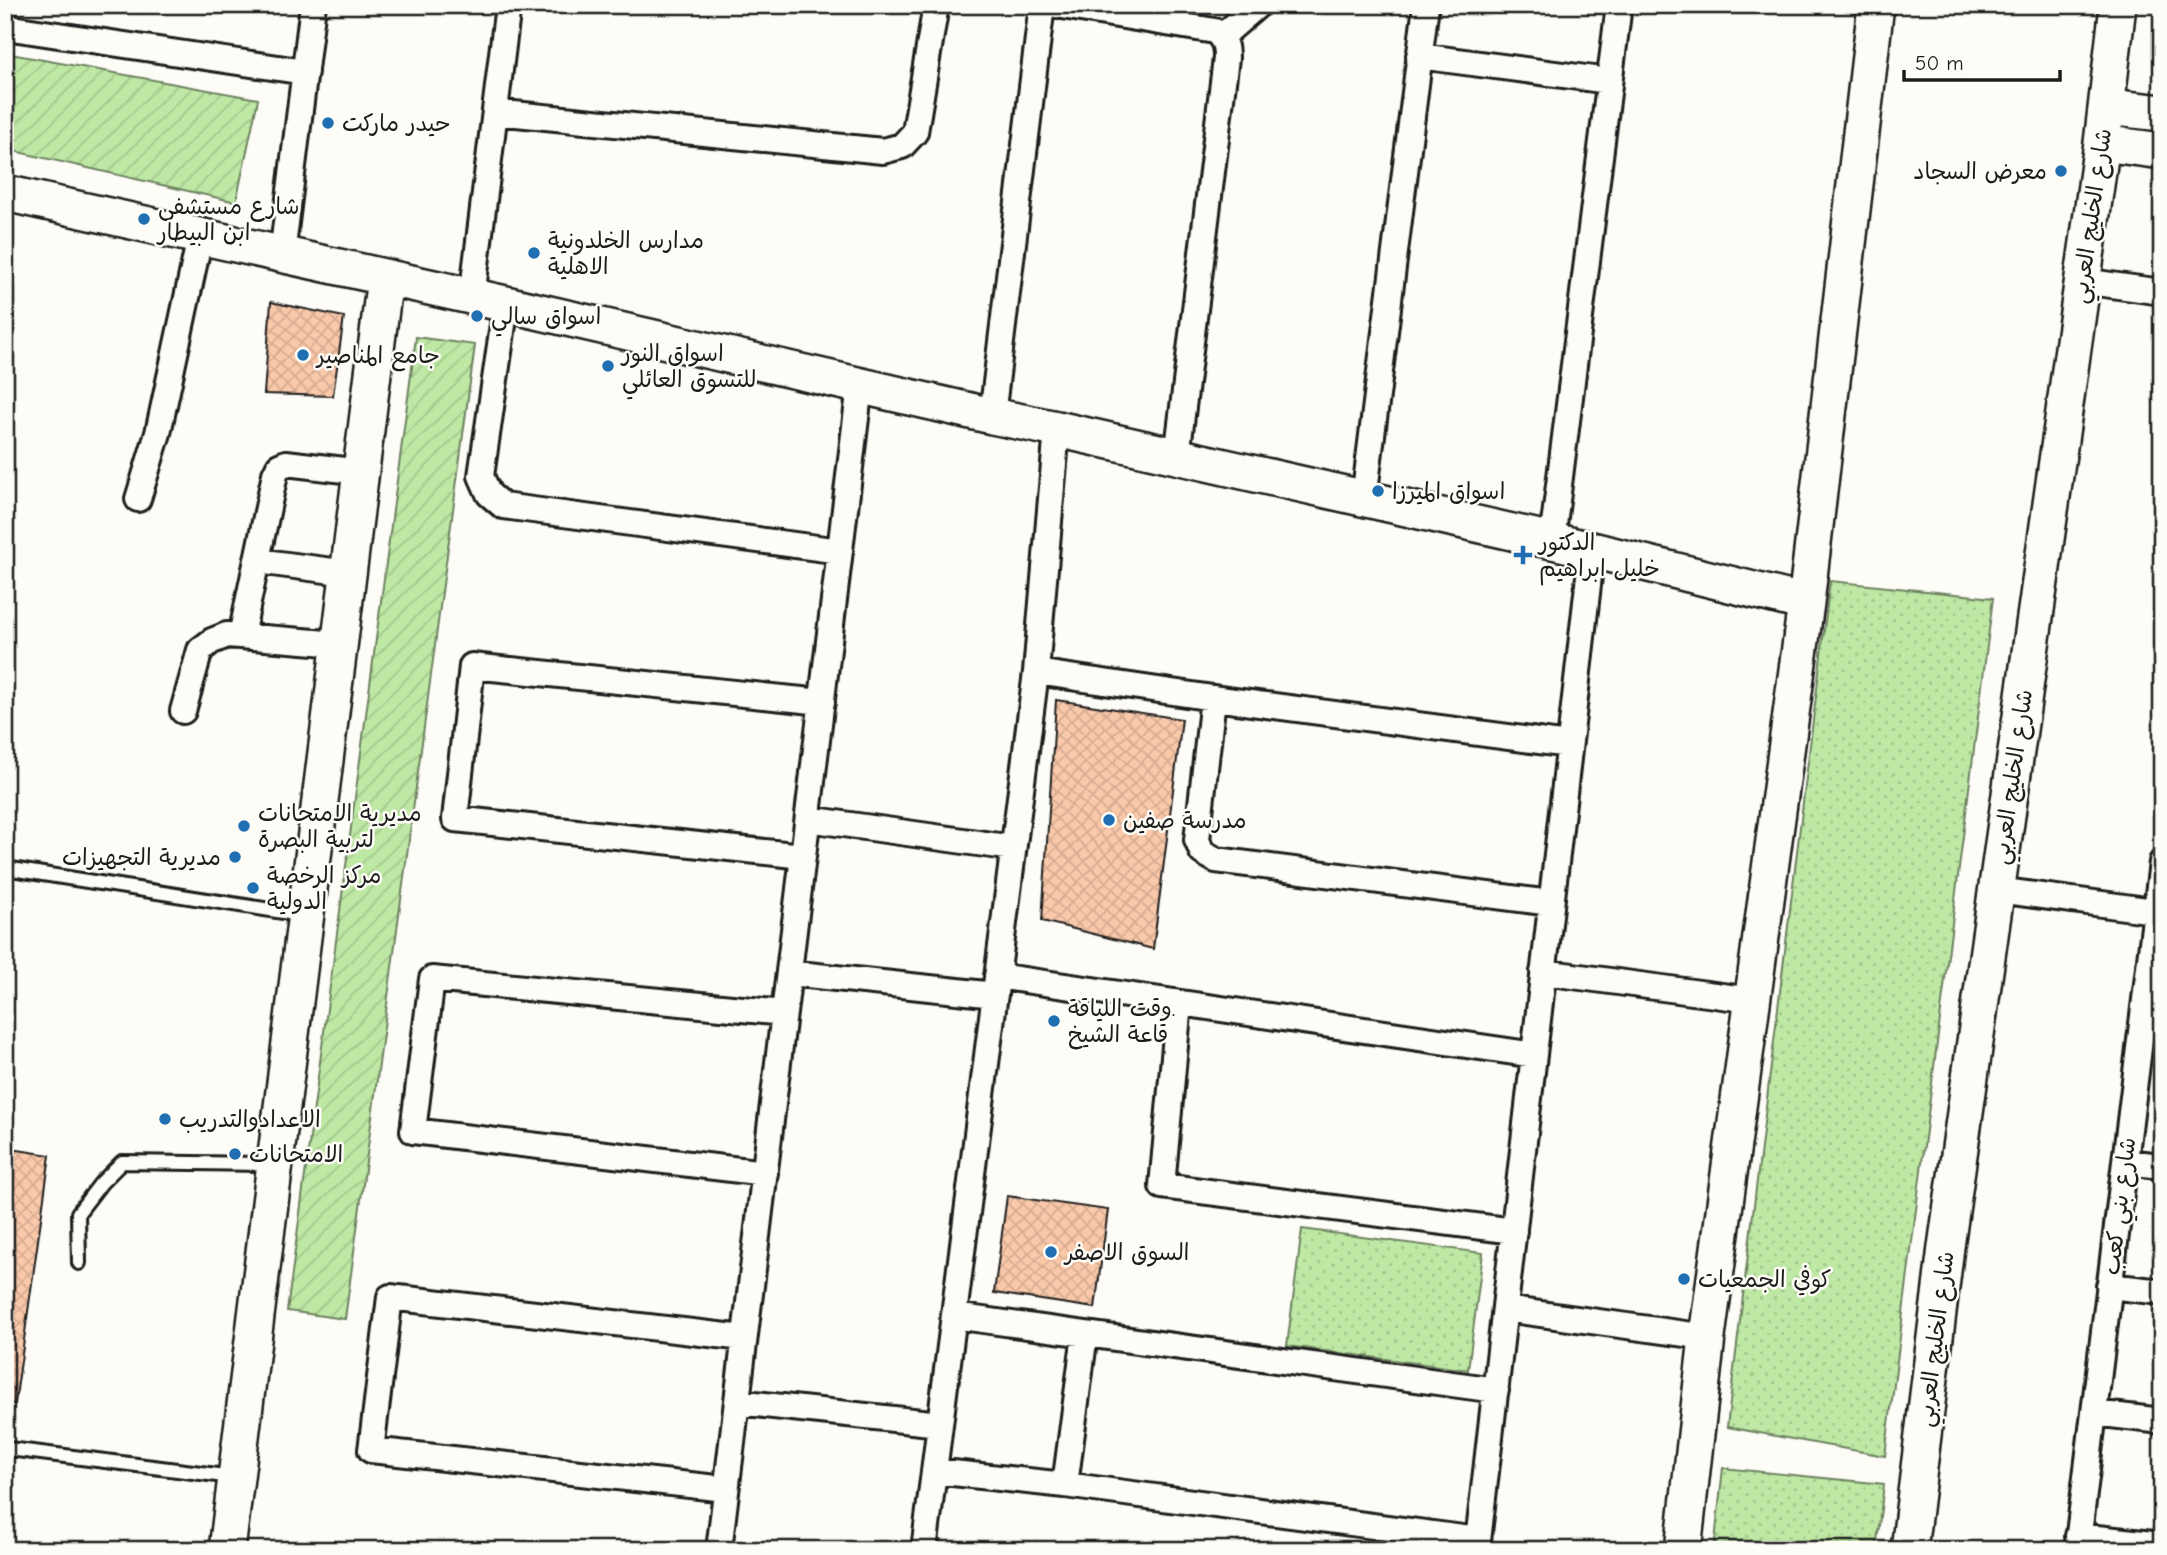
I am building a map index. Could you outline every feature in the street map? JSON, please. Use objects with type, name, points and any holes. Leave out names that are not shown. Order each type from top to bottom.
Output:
[{"type":"main road","name":"شارع الخليج العربي","points":[[1909,1550],[1946,1247],[2107,107],[2118,5]]},
{"type":"main road","points":[[1683,1550],[1707,1337],[1806,603],[1872,6]]},
{"type":"main road","points":[[2107,107],[2162,113]]},
{"type":"main road","points":[[2102,143],[2162,151]]},
{"type":"main road","points":[[5,193],[1592,550],[1806,603]]},
{"type":"main road","points":[[227,1550],[385,277]]},
{"type":"street","points":[[282,255],[313,5]]},
{"type":"street","points":[[472,298],[508,5]]},
{"type":"street","points":[[495,112],[883,151],[902,146],[915,132],[936,5]]},
{"type":"street","points":[[992,416],[1042,5]]},
{"type":"street","points":[[1056,5],[1214,31],[1226,45],[1177,456]]},
{"type":"street","points":[[1221,37],[1258,5]]},
{"type":"street","points":[[1364,499],[1426,5]]},
{"type":"street","points":[[1552,541],[1619,5]]},
{"type":"street","points":[[5,27],[305,72]]},
{"type":"street","points":[[1419,56],[1609,81]]},
{"type":"street","points":[[138,499],[158,433],[200,237]]},
{"type":"street","points":[[2082,281],[2162,292]]},
{"type":"street","points":[[506,304],[481,476],[489,494],[502,506],[840,551]]},
{"type":"street","points":[[719,1550],[860,385]]},
{"type":"street","points":[[924,1550],[1036,672],[1057,429]]},
{"type":"street","points":[[241,636],[275,474],[279,466],[286,463],[361,472]]},
{"type":"street","points":[[934,1471],[1065,1485],[1478,1545],[1592,550]]},
{"type":"street","points":[[257,561],[348,573]]},
{"type":"street","points":[[183,711],[200,650],[212,641],[227,635],[340,644]]},
{"type":"street","points":[[803,856],[455,819],[472,666],[822,702]]},
{"type":"street","points":[[1036,672],[1569,745]]},
{"type":"street","points":[[1213,698],[1197,841],[1202,852],[1216,860],[1552,903]]},
{"type":"street","points":[[808,819],[1013,848]]},
{"type":"street","name":"شارع بني كعب","points":[[2077,1543],[2125,1162],[2151,1038],[2162,862]]},
{"type":"street","points":[[1997,890],[2159,912]]},
{"type":"street","points":[[1543,972],[1752,1000]]},
{"type":"street","points":[[789,973],[996,986],[1179,1003],[1534,1055]]},
{"type":"street","points":[[765,1173],[413,1131],[432,979],[784,1013]]},
{"type":"street","points":[[1179,1003],[1162,1186],[1514,1231]]},
{"type":"street","points":[[2125,1162],[2162,1166]]},
{"type":"street","points":[[2109,1286],[2162,1292]]},
{"type":"street","points":[[726,1489],[371,1450],[390,1297],[744,1338]]},
{"type":"street","points":[[1505,1309],[1707,1337]]},
{"type":"street","points":[[954,1315],[1496,1390]]},
{"type":"street","points":[[1065,1485],[1085,1334]]},
{"type":"street","points":[[737,1402],[940,1424]]},
{"type":"street","points":[[2094,1413],[2162,1421]]},
{"type":"street","points":[[2077,1543],[2162,1545]]},
{"type":"lane","points":[[5,868],[306,915]]},
{"type":"lane","points":[[79,1263],[78,1213],[101,1183],[122,1162],[275,1164]]},
{"type":"lane","points":[[9,1450],[236,1478]]},
{"type":"green space","points":[[5,53],[258,99],[236,202],[5,149]]},
{"type":"green space","points":[[416,337],[475,345],[345,1319],[287,1311]]},
{"type":"green space","points":[[1830,581],[1993,598],[1885,1456],[1727,1427]]},
{"type":"green space","points":[[1302,1229],[1483,1253],[1468,1370],[1287,1346]]},
{"type":"green space","points":[[1723,1468],[1884,1484],[1876,1550],[1714,1550]]},
{"type":"building","name":"جامع المناصير","points":[[271,302],[344,317],[333,396],[264,394]]},
{"type":"building","name":"مدرسة صفين","points":[[1056,700],[1182,719],[1153,949],[1042,921]]},
{"type":"building","points":[[5,1148],[50,1155],[15,1404],[5,1403]]},
{"type":"building","name":"السوق الاصفر","points":[[1007,1196],[1108,1210],[1095,1308],[994,1293]]},
{"type":"place","name":"حيدر ماركت","points":[[328,123]]},
{"type":"place","name":"معرض السجاد","points":[[2061,171]]},
{"type":"place","name":"شارع مستشفى ابن البيطار","points":[[144,219]]},
{"type":"place","name":"مدارس الخلدونية الاهلية","points":[[534,253]]},
{"type":"place","name":"اسواق سالي","points":[[477,316]]},
{"type":"place","name":"جامع المناصير","points":[[303,355]]},
{"type":"place","name":"اسواق النور للتسوق العائلي","points":[[608,366]]},
{"type":"place","name":"اسواق الميرزا","points":[[1378,491]]},
{"type":"place","name":"الدكتور خليل ابراهيم","points":[[1523,555]]},
{"type":"place","name":"مدرسة صفين","points":[[1109,820]]},
{"type":"place","name":"مديرية الامتحانات لتربية البصرة","points":[[244,826]]},
{"type":"place","name":"مديرية التجهيزات","points":[[235,857]]},
{"type":"place","name":"مركز الرخصة الدولية","points":[[253,888]]},
{"type":"place","name":"وقت اللياقة. قاعة الشيخ","points":[[1054,1021]]},
{"type":"place","name":"الاعدادوالتدريب","points":[[165,1119]]},
{"type":"place","name":"الامتحانات","points":[[235,1154]]},
{"type":"place","name":"السوق الاصفر","points":[[1051,1252]]},
{"type":"place","name":"كوفي الجمعيات","points":[[1684,1279]]}]
